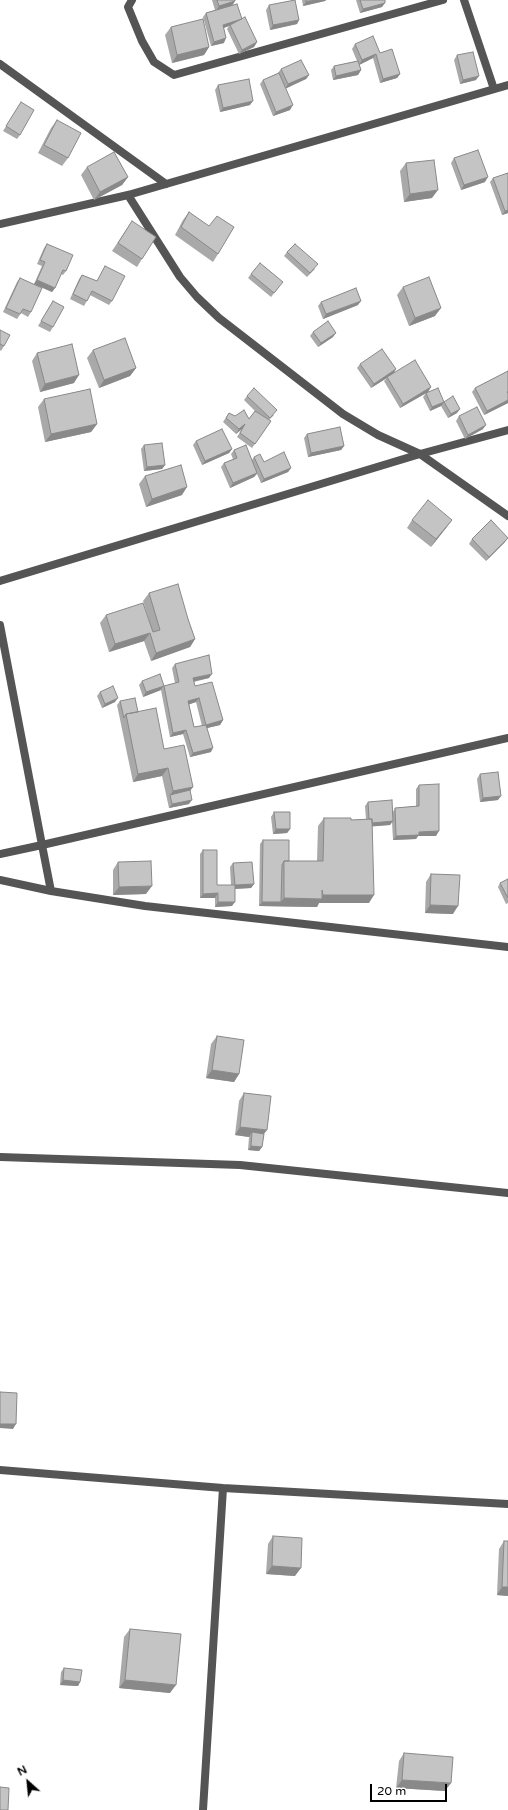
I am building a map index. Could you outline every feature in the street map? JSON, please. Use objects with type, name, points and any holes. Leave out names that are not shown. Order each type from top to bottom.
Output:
[{"type":"street","points":[[132,0],[128,8],[142,41],[154,62],[174,75],[444,0]]},
{"type":"street","points":[[464,0],[494,89]]},
{"type":"street","points":[[0,64],[166,184]]},
{"type":"street","points":[[0,224],[128,195],[508,85]]},
{"type":"street","points":[[128,195],[180,277],[197,297],[219,318],[343,414],[378,434],[420,454],[508,516]]},
{"type":"street","points":[[0,580],[420,454],[508,430]]},
{"type":"street","points":[[0,625],[51,891]]},
{"type":"street","points":[[0,854],[508,738]]},
{"type":"street","points":[[0,880],[51,891],[144,906],[508,947]]},
{"type":"street","points":[[0,1156],[240,1165],[508,1194]]},
{"type":"street","points":[[0,1470],[223,1488],[508,1504]]},
{"type":"street","points":[[203,1810],[223,1488]]},
{"type":"building","points":[[217,0],[235,0],[235,1],[219,6]]},
{"type":"building","points":[[295,0],[299,20],[273,25],[269,5]]},
{"type":"building","points":[[360,0],[385,0],[385,3],[363,9]]},
{"type":"building","points":[[237,4],[242,19],[223,25],[226,38],[214,42],[206,13]]},
{"type":"building","points":[[245,17],[257,42],[242,50],[230,25]]},
{"type":"building","points":[[203,19],[209,47],[177,55],[171,27]]},
{"type":"building","points":[[373,36],[380,53],[392,49],[400,74],[383,79],[376,54],[362,60],[355,44]]},
{"type":"building","points":[[473,52],[479,76],[463,80],[457,55]]},
{"type":"building","points":[[301,60],[309,75],[288,84],[281,69]]},
{"type":"building","points":[[358,61],[361,70],[336,76],[334,66]]},
{"type":"building","points":[[279,73],[293,105],[276,112],[263,80]]},
{"type":"building","points":[[249,79],[253,101],[223,108],[218,85]]},
{"type":"building","points":[[21,102],[34,110],[20,135],[6,126]]},
{"type":"building","points":[[57,120],[81,133],[68,158],[44,145]]},
{"type":"building","points":[[478,150],[488,177],[464,185],[454,158]]},
{"type":"building","points":[[114,152],[128,177],[100,192],[87,167]]},
{"type":"building","points":[[434,160],[438,190],[410,194],[406,163]]},
{"type":"building","points":[[508,173],[508,210],[505,211],[493,178]]},
{"type":"building","points":[[189,212],[209,226],[217,216],[234,227],[218,254],[181,227]]},
{"type":"building","points":[[132,221],[156,237],[142,259],[118,243]]},
{"type":"building","points":[[47,244],[73,255],[66,271],[63,270],[55,288],[37,280],[45,262],[40,260]]},
{"type":"building","points":[[295,244],[318,264],[310,273],[287,252]]},
{"type":"building","points":[[260,263],[283,282],[274,293],[251,274]]},
{"type":"building","points":[[105,266],[125,276],[112,301],[92,291],[87,301],[73,294],[82,275],[97,281]]},
{"type":"building","points":[[429,277],[441,308],[415,318],[403,287]]},
{"type":"building","points":[[20,278],[42,288],[31,312],[23,309],[20,314],[6,308]]},
{"type":"building","points":[[356,288],[361,301],[326,314],[321,302]]},
{"type":"building","points":[[53,301],[64,307],[53,327],[41,321]]},
{"type":"building","points":[[328,321],[336,333],[321,343],[313,332]]},
{"type":"building","points":[[0,330],[10,335],[4,346],[0,344]]},
{"type":"building","points":[[125,338],[136,368],[104,380],[93,350]]},
{"type":"building","points":[[72,344],[79,375],[45,384],[37,353]]},
{"type":"building","points":[[382,349],[396,369],[374,384],[360,364]]},
{"type":"building","points":[[415,360],[431,387],[403,404],[387,377]]},
{"type":"building","points":[[508,371],[508,400],[487,411],[475,388]]},
{"type":"building","points":[[254,388],[277,410],[270,418],[247,396]]},
{"type":"building","points":[[438,388],[444,402],[432,407],[426,393]]},
{"type":"building","points":[[90,389],[97,424],[51,434],[44,399]]},
{"type":"building","points":[[453,396],[460,409],[451,414],[444,402]]},
{"type":"building","points":[[477,407],[486,425],[468,435],[459,416]]},
{"type":"building","points":[[244,410],[249,419],[255,411],[271,421],[255,444],[240,433],[245,424],[239,429],[226,418],[229,413],[235,416]]},
{"type":"building","points":[[340,427],[344,446],[311,453],[307,434]]},
{"type":"building","points":[[222,429],[232,449],[205,461],[196,441]]},
{"type":"building","points":[[162,443],[165,465],[147,467],[144,445]]},
{"type":"building","points":[[246,445],[257,473],[233,483],[224,463],[237,458],[234,450]]},
{"type":"building","points":[[284,452],[291,468],[264,479],[254,457],[260,454],[264,462]]},
{"type":"building","points":[[181,465],[187,487],[152,499],[145,476]]},
{"type":"building","points":[[428,500],[452,520],[436,539],[412,520]]},
{"type":"building","points":[[491,520],[508,538],[489,557],[472,539]]},
{"type":"building","points":[[178,584],[195,639],[156,653],[150,633],[115,644],[106,615],[143,603],[153,632],[160,630],[149,593]]},
{"type":"building","points":[[209,655],[212,674],[193,678],[195,686],[212,682],[223,720],[206,725],[213,748],[193,753],[186,730],[173,733],[164,686],[179,682],[175,664]],"holes":[[[199,698],[206,725],[194,727],[188,701]]]},
{"type":"building","points":[[160,674],[164,686],[146,692],[142,681]]},
{"type":"building","points":[[113,686],[118,698],[105,704],[100,692]]},
{"type":"building","points":[[135,698],[138,712],[126,714],[124,718],[120,701]]},
{"type":"building","points":[[156,708],[164,749],[184,745],[193,787],[173,791],[168,768],[138,774],[126,714]]},
{"type":"building","points":[[498,772],[501,796],[483,798],[480,774]]},
{"type":"building","points":[[439,784],[439,831],[419,832],[419,835],[396,836],[395,808],[419,806],[419,785]]},
{"type":"building","points":[[190,790],[192,800],[172,804],[170,795]]},
{"type":"building","points":[[392,800],[393,821],[372,823],[372,819],[369,819],[368,802]]},
{"type":"building","points":[[274,812],[290,812],[290,829],[276,829]]},
{"type":"building","points":[[324,818],[351,818],[351,820],[372,819],[374,895],[323,895],[322,890],[322,899],[284,898],[284,861],[323,861]]},
{"type":"building","points":[[263,840],[289,840],[289,861],[284,861],[282,865],[281,902],[262,902]]},
{"type":"building","points":[[203,850],[217,850],[217,885],[235,885],[235,902],[218,902],[218,893],[203,894]]},
{"type":"building","points":[[151,861],[152,886],[119,887],[118,862]]},
{"type":"building","points":[[252,862],[254,884],[235,885],[233,863]]},
{"type":"building","points":[[431,874],[460,875],[458,906],[430,905]]},
{"type":"building","points":[[508,879],[508,898],[500,883]]},
{"type":"building","points":[[217,1036],[244,1040],[239,1074],[212,1070]]},
{"type":"building","points":[[244,1093],[271,1096],[267,1130],[240,1127]]},
{"type":"building","points":[[252,1132],[264,1134],[262,1147],[251,1146]]},
{"type":"building","points":[[0,1392],[17,1393],[16,1424],[0,1424]]},
{"type":"building","points":[[273,1536],[302,1538],[301,1568],[272,1566]]},
{"type":"building","points":[[504,1541],[508,1541],[508,1587],[502,1587]]},
{"type":"building","points":[[130,1629],[181,1634],[176,1685],[125,1680]]},
{"type":"building","points":[[64,1668],[82,1670],[80,1682],[63,1680]]},
{"type":"building","points":[[404,1753],[453,1757],[451,1783],[402,1780]]},
{"type":"building","points":[[0,1787],[9,1788],[8,1810],[0,1810]]}]
